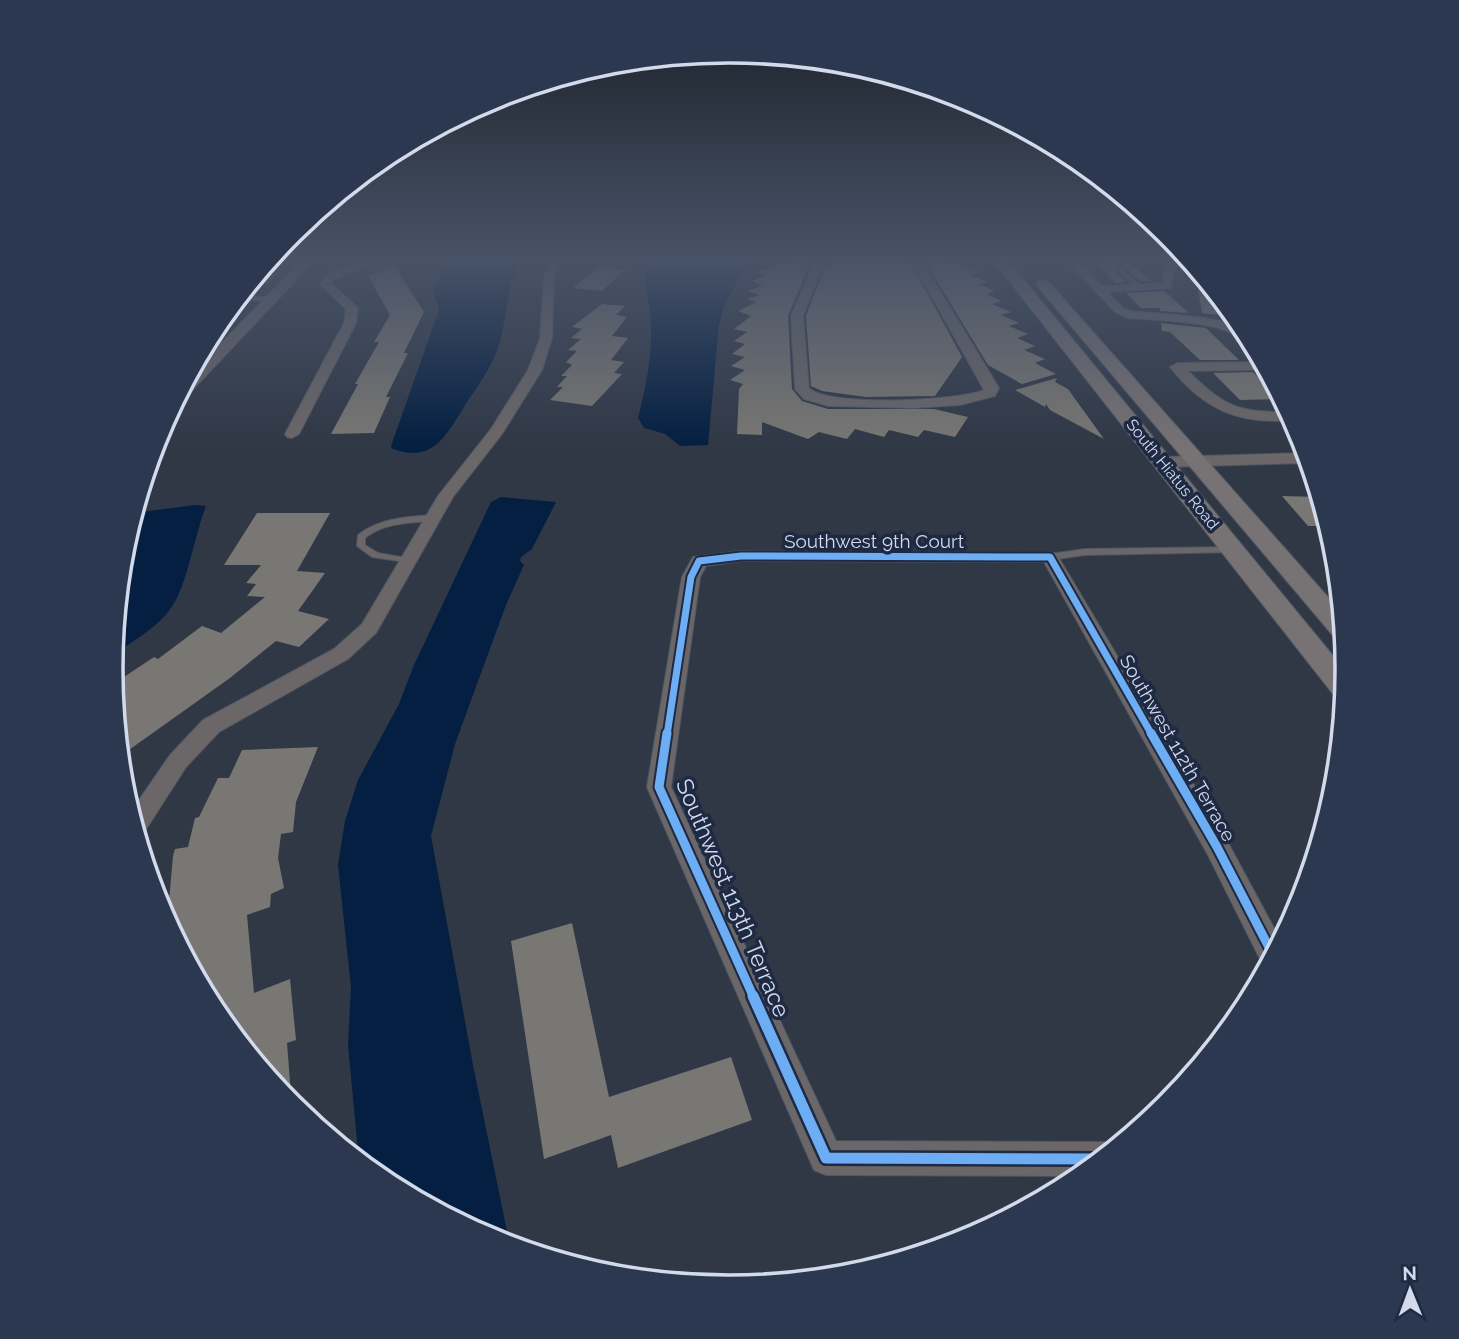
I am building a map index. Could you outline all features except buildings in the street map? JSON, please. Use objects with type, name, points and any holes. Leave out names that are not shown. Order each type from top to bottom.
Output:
[{"type":"main road","name":"South Hiatus Road","points":[[1049,320],[1336,678]]},
{"type":"main road","name":"South Hiatus Road","points":[[1075,320],[1334,619]]},
{"type":"street","points":[[201,372],[250,320]]},
{"type":"street","points":[[292,434],[350,320]]},
{"type":"street","points":[[142,816],[178,761],[211,726],[341,654],[369,628],[433,518],[519,400],[546,338],[547,320]]},
{"type":"street","points":[[797,320],[802,389],[809,396],[828,402],[958,401],[984,397],[992,388],[952,320]]},
{"type":"street","points":[[1176,320],[1231,329]]},
{"type":"street","points":[[1254,365],[1177,367],[1212,403],[1226,411],[1256,416],[1280,416]]},
{"type":"street","points":[[1164,462],[1298,458]]},
{"type":"street","name":"Southwest 9th Court","points":[[699,561],[741,556],[1050,557]]},
{"type":"street","name":"Southwest 112th Terrace","points":[[1050,557],[1217,847],[1269,947]]},
{"type":"street","name":"Southwest 113th Terrace","points":[[699,561],[691,577],[659,787],[826,1158],[1088,1159]]},
{"type":"lane","points":[[409,561],[375,555],[361,546],[361,537],[370,528],[391,521],[433,518]]},
{"type":"lane","points":[[1050,557],[1085,552],[1233,550]]},
{"type":"shaded area","points":[[435,320],[505,320],[501,340],[487,371],[438,443],[418,453],[391,448]]},
{"type":"shaded area","points":[[651,320],[720,320],[708,445],[680,446],[665,434],[644,428],[638,418],[651,348]]},
{"type":"shaded area","points":[[501,497],[556,502],[532,549],[521,557],[520,561],[524,565],[506,605],[455,744],[431,836],[508,1234],[426,1195],[358,1149],[348,1045],[351,987],[338,865],[345,821],[358,780],[399,704],[414,665],[491,502]]},
{"type":"shaded area","points":[[206,506],[177,599],[159,622],[124,647],[128,590],[144,512]]},
{"type":"cycle path","points":[[1088,1159],[826,1158],[659,787],[691,577],[699,561],[741,556],[1050,557],[1217,847],[1269,947]]}]
